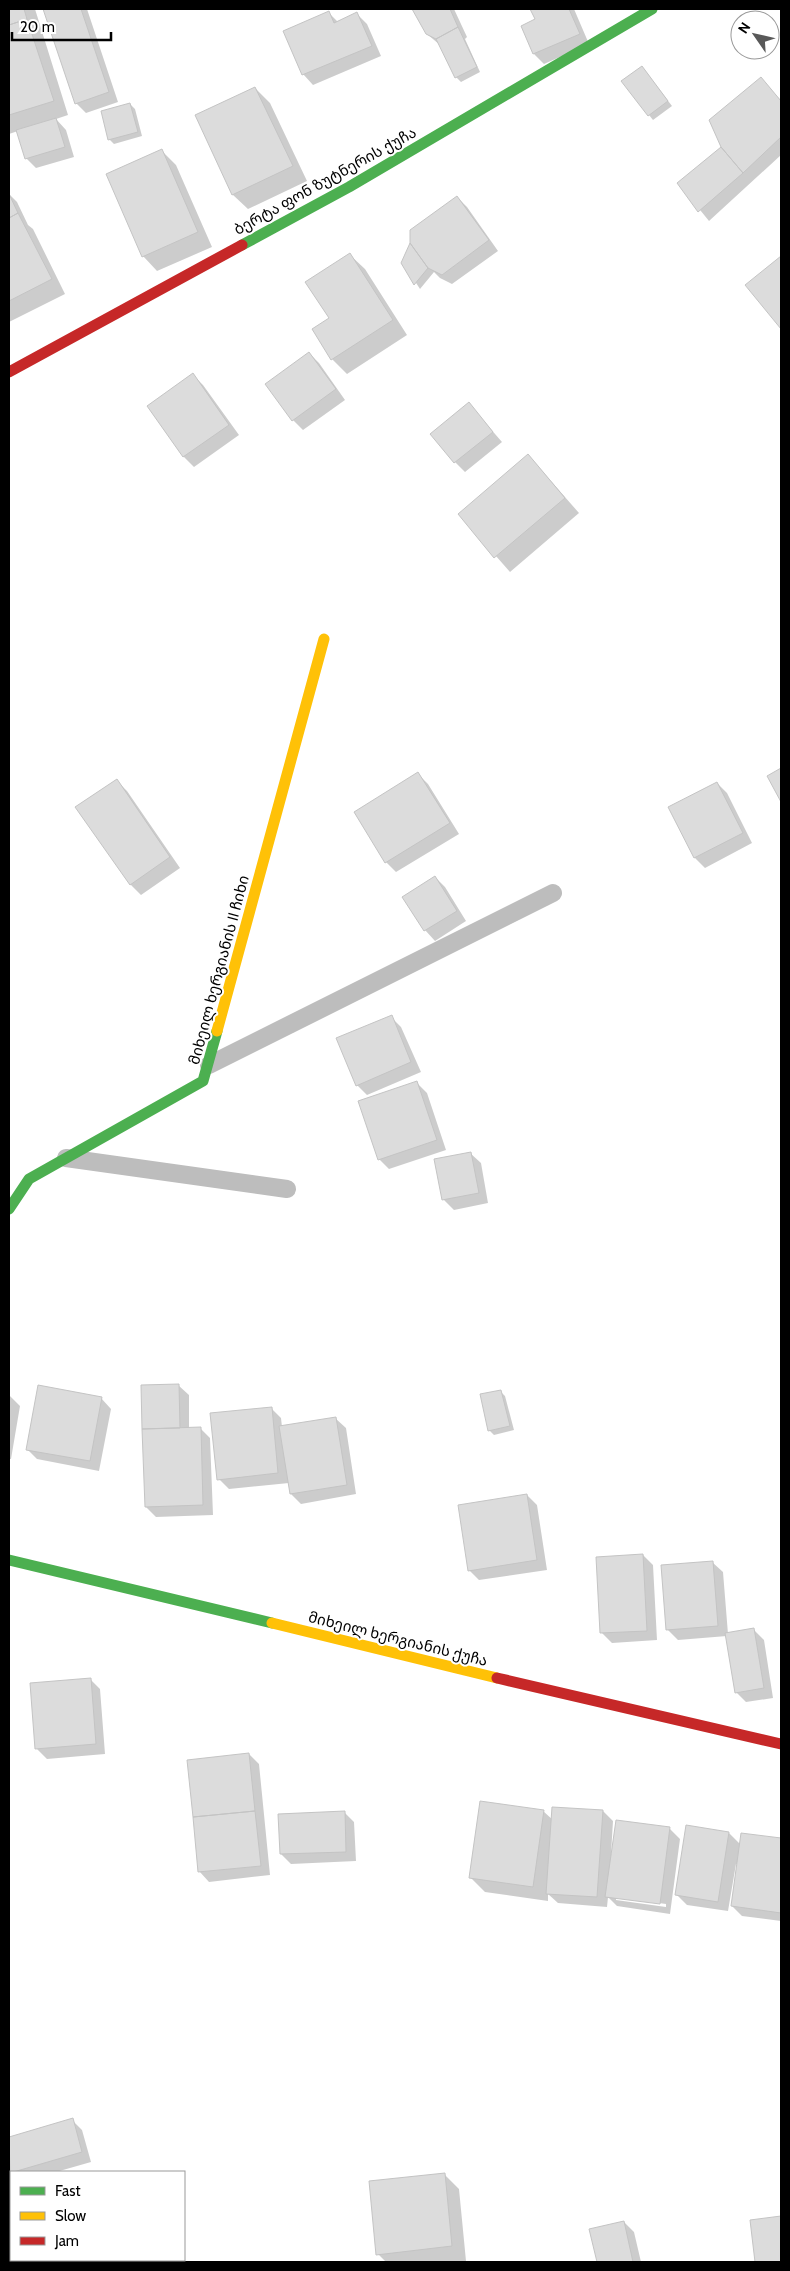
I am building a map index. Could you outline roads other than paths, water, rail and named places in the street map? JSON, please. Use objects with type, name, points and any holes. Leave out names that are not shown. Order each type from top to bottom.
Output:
[{"type":"street","name":"ბერტა ფონ ზუტნერის ქუჩა","points":[[9,372],[349,187],[652,9]]},
{"type":"street","name":"მიხეილ ხერგიანის II ჩიხი","points":[[9,1209],[29,1179],[204,1081],[324,639]]},
{"type":"street","name":"მიხეილ ხერგიანის ქუჩა","points":[[9,1560],[576,1697],[781,1744]]},
{"type":"lane","points":[[209,1065],[553,893]]},
{"type":"lane","points":[[66,1158],[287,1189]]}]
